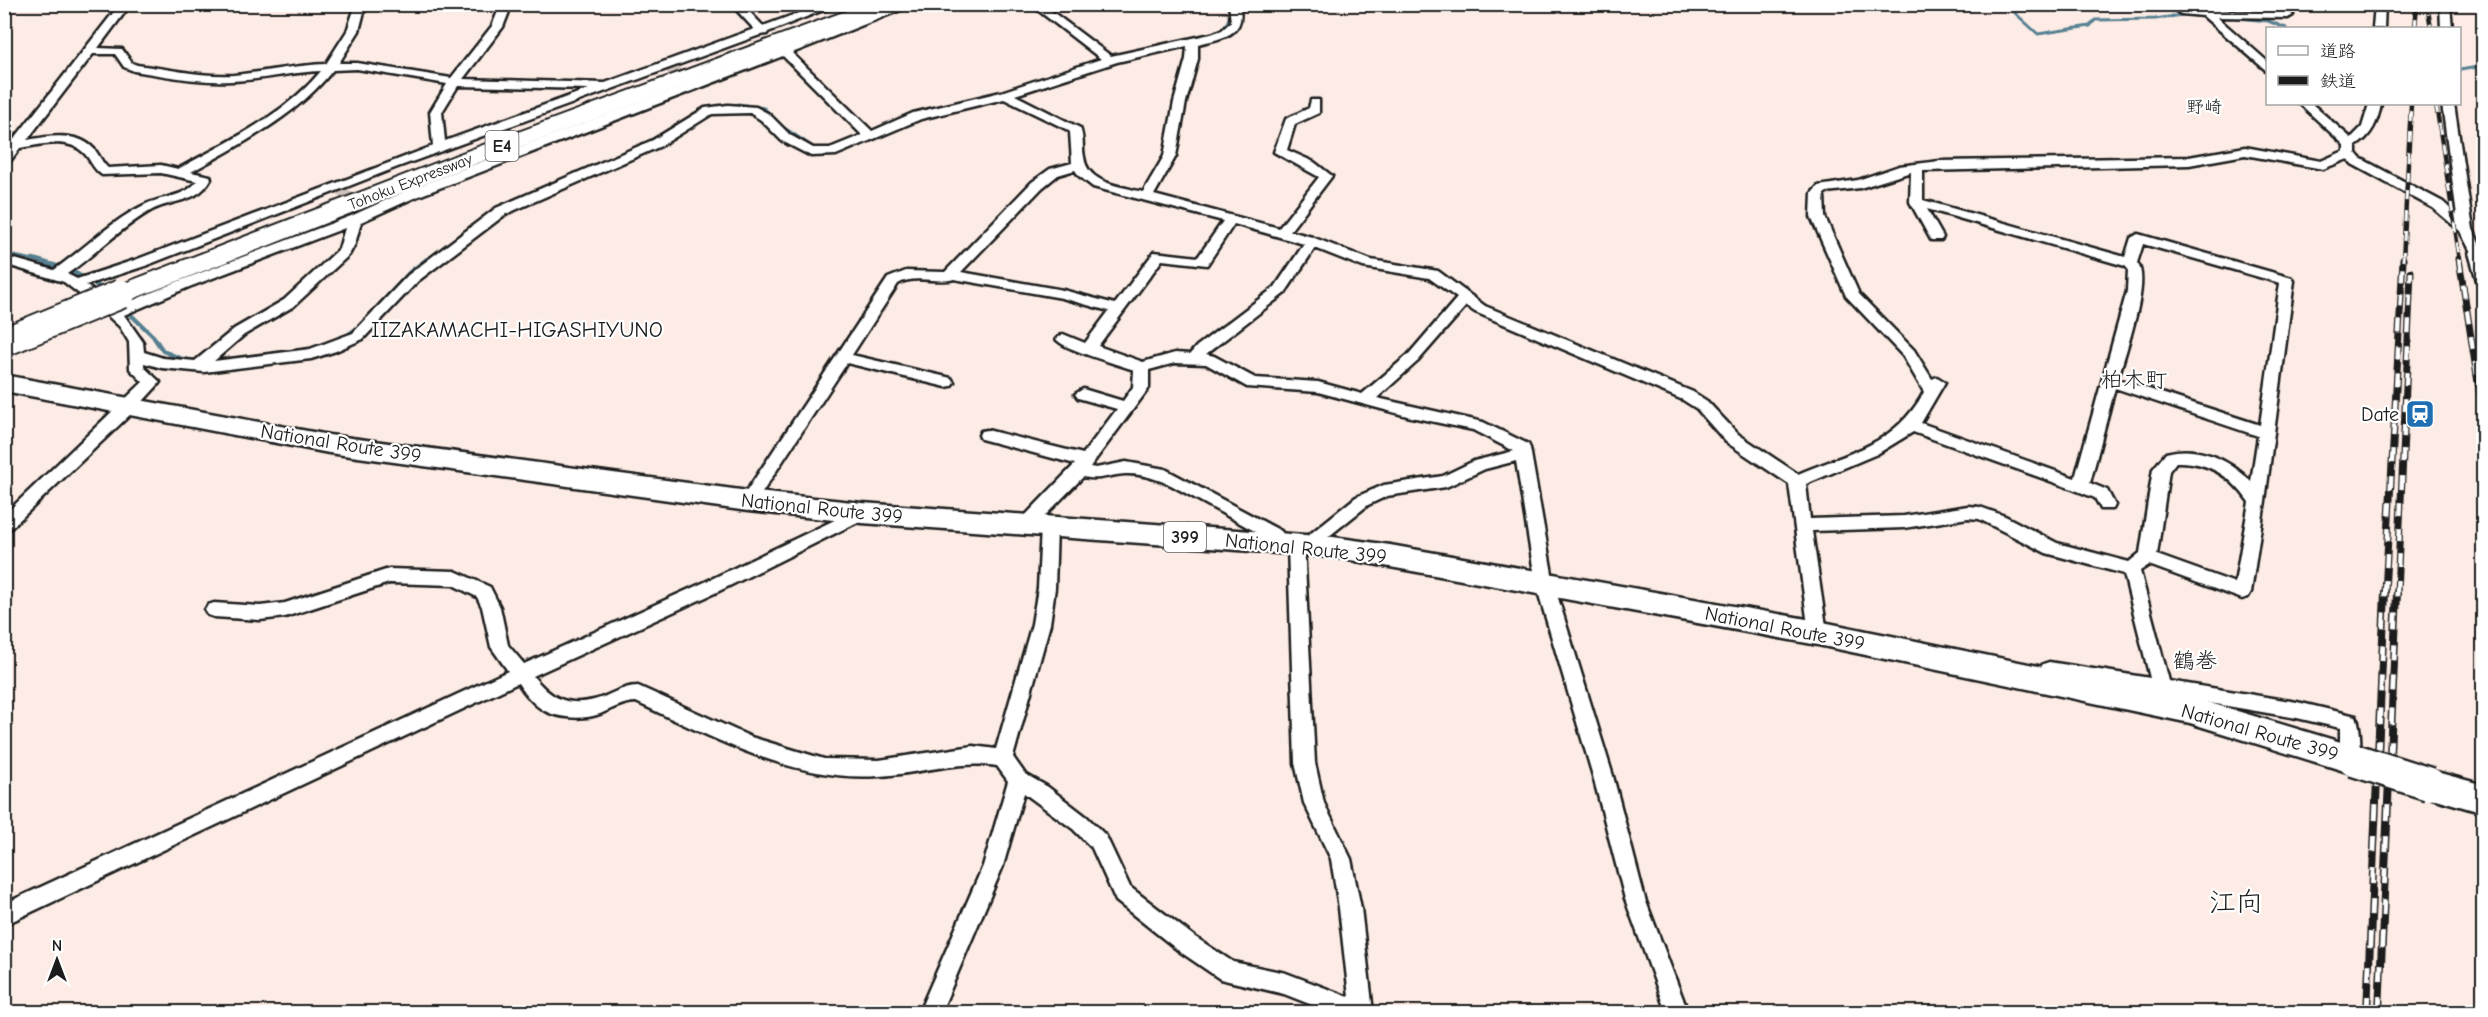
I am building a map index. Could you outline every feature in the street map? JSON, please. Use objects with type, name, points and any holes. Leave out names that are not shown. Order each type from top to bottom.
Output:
[{"type":"highway","name":"Tohoku Expressway","points":[[4,329],[116,298],[472,147],[861,4]]},
{"type":"highway","name":"Tohoku Expressway","points":[[4,342],[469,158],[885,4]]},
{"type":"highway","name":"National Route 399","points":[[4,383],[329,444],[748,501],[862,513],[1296,545],[1390,555],[1818,633],[2190,710],[2484,799]]},
{"type":"street","points":[[4,161],[126,4]]},
{"type":"street","points":[[182,172],[254,131],[300,98],[344,49],[354,29],[361,4]]},
{"type":"street","points":[[439,149],[436,112],[454,82],[496,27],[507,4]]},
{"type":"street","points":[[736,4],[763,32]]},
{"type":"street","points":[[116,298],[140,263],[439,149],[763,32],[834,4]]},
{"type":"street","points":[[4,260],[64,271],[79,283],[116,298],[216,271],[529,148],[911,4]]},
{"type":"street","points":[[1035,4],[1106,58]]},
{"type":"street","points":[[136,355],[162,363],[202,363],[311,354],[345,342],[369,327],[413,278],[501,211],[657,143],[709,111],[752,110],[765,117],[786,138],[813,153],[832,152],[867,134],[917,116],[1005,95],[1106,58],[1220,35],[1232,28],[1238,19],[1234,4]]},
{"type":"street","points":[[2379,27],[2380,4]]},
{"type":"street","points":[[2445,4],[2446,27]]},
{"type":"street","points":[[2181,11],[2288,15]]},
{"type":"street","points":[[2206,13],[2266,67]]},
{"type":"street","points":[[1146,197],[1170,156],[1180,102],[1192,59],[1193,42]]},
{"type":"street","points":[[90,51],[118,51],[128,65],[134,68],[206,78],[234,78],[299,68],[357,66],[454,82],[572,84],[607,87]]},
{"type":"street","points":[[784,51],[867,134]]},
{"type":"street","points":[[1005,95],[1076,131],[1077,165],[1085,176],[1098,184],[1282,233],[1368,264],[1433,274],[1480,309],[1688,396],[1702,405],[1732,438],[1797,481]]},
{"type":"street","points":[[1282,233],[1326,176],[1310,165],[1280,152],[1290,122],[1315,110],[1315,103]]},
{"type":"street","points":[[2307,105],[2350,148],[2356,161],[2438,205],[2466,229],[2482,253],[2484,280]]},
{"type":"street","points":[[1797,481],[1884,443],[1905,430],[1935,386],[1909,354],[1853,296],[1818,218],[1818,193],[1823,189],[1860,184],[1873,178],[1940,165],[2189,161],[2245,151],[2323,165],[2362,139],[2370,125],[2375,105]]},
{"type":"street","points":[[2448,105],[2466,229]]},
{"type":"street","points":[[17,145],[72,141],[90,152],[93,161],[106,172],[161,169],[203,177],[205,181],[192,193],[148,207],[64,271]]},
{"type":"street","points":[[748,501],[880,299],[898,277],[910,274],[942,278],[951,274],[1037,185],[1054,172],[1077,165]]},
{"type":"street","points":[[1917,168],[1917,202],[1936,237]]},
{"type":"street","points":[[1917,202],[2130,263],[2135,269],[2134,291],[2081,486]]},
{"type":"street","points":[[202,363],[239,332],[289,303],[344,252],[349,246],[350,227],[361,215]]},
{"type":"street","points":[[1089,348],[1159,255],[1202,262],[1231,219]]},
{"type":"street","points":[[2130,263],[2138,238],[2287,280],[2257,501],[2242,592],[2147,558]]},
{"type":"street","points":[[1194,358],[1202,349],[1280,290],[1312,242]]},
{"type":"street","points":[[951,274],[1064,294],[1118,309]]},
{"type":"street","points":[[4,525],[129,407],[152,382],[137,369],[136,342],[125,324],[116,298],[79,283]]},
{"type":"street","points":[[1366,399],[1413,358],[1464,299]]},
{"type":"street","points":[[1063,339],[1083,348],[1089,348],[1142,367],[1159,361],[1209,359],[1259,384],[1318,387],[1411,412],[1477,426],[1522,448],[1545,585],[1603,777],[1635,899],[1677,1012]]},
{"type":"street","points":[[842,357],[946,382]]},
{"type":"street","points":[[1142,367],[1141,388],[1038,526],[1047,585],[1041,623],[1027,677],[1010,725],[1003,758],[1018,780],[1049,799],[1080,823],[1099,842],[1123,894],[1187,944],[1228,972],[1286,984],[1308,994],[1362,1011],[1350,908],[1341,859],[1314,803],[1305,764],[1296,545]]},
{"type":"street","points":[[2109,381],[2266,433]]},
{"type":"street","points":[[1083,394],[1127,407]]},
{"type":"street","points":[[1910,425],[2101,494],[2107,505]]},
{"type":"street","points":[[987,435],[1083,466],[1096,474],[1126,468],[1159,473],[1296,545],[1316,538],[1362,501],[1384,491],[1446,481],[1480,465],[1523,454]]},
{"type":"street","points":[[1802,525],[1904,522],[1968,512],[1980,513],[2052,548],[2131,569],[2147,558],[2162,469],[2172,457],[2193,457],[2224,466],[2241,480],[2257,501]]},
{"type":"street","points":[[1797,481],[1818,633]]},
{"type":"street","points":[[4,915],[711,587],[862,513]]},
{"type":"street","points":[[2131,569],[2162,688]]},
{"type":"street","points":[[214,610],[260,613],[285,610],[389,576],[455,578],[484,592],[491,607],[500,647],[535,692],[548,704],[567,709],[594,708],[627,694],[638,694],[747,744],[824,767],[879,768],[973,754],[1003,758]]},
{"type":"street","points":[[1874,645],[1906,642],[2024,665],[2297,710],[2349,722],[2352,759]]},
{"type":"street","points":[[930,1012],[993,866],[1018,780]]},
{"type":"waterway","points":[[1213,34],[1227,22],[1230,14],[1229,4]]},
{"type":"waterway","points":[[2005,4],[2038,34],[2090,26],[2095,20],[2155,19],[2189,14],[2207,18],[2227,17],[2268,21],[2283,27]]},
{"type":"waterway","points":[[1107,57],[1158,46]]},
{"type":"waterway","points":[[2461,70],[2484,66]]},
{"type":"waterway","points":[[425,261],[498,207],[646,143],[704,109],[739,104],[764,108],[783,127],[816,149],[821,149]]},
{"type":"waterway","points":[[4,254],[39,261]]},
{"type":"waterway","points":[[33,259],[70,270],[105,290]]},
{"type":"waterway","points":[[370,315],[410,272],[427,259]]},
{"type":"waterway","points":[[126,310],[153,336],[163,351],[182,359],[196,361]]},
{"type":"waterway","points":[[345,337],[360,326]]},
{"type":"tunnel","points":[[670,67],[689,84]]},
{"type":"tunnel","points":[[341,190],[360,210]]},
{"type":"railway","points":[[2415,27],[2417,4]]},
{"type":"railway","points":[[2427,4],[2431,27]]},
{"type":"railway","points":[[2403,261],[2411,105]]},
{"type":"railway","points":[[2436,105],[2460,261]]},
{"type":"railway","points":[[2385,593],[2403,259]]},
{"type":"railway","points":[[2459,259],[2484,422]]},
{"type":"railway","points":[[2397,593],[2411,272]]},
{"type":"railway","points":[[2367,1012],[2385,592]]},
{"type":"railway","points":[[2379,1012],[2397,592]]},
{"type":"place","name":"Date","points":[[2420,414]]},
{"type":"district","name":"野崎","points":[[2204,107]]},
{"type":"district","name":"IIZAKAMACHI-HIGASHIYUNO","points":[[517,329]]},
{"type":"district","name":"柏木町","points":[[2134,379]]},
{"type":"district","name":"鶴巻","points":[[2195,660]]},
{"type":"district","name":"江向","points":[[2236,902]]}]
